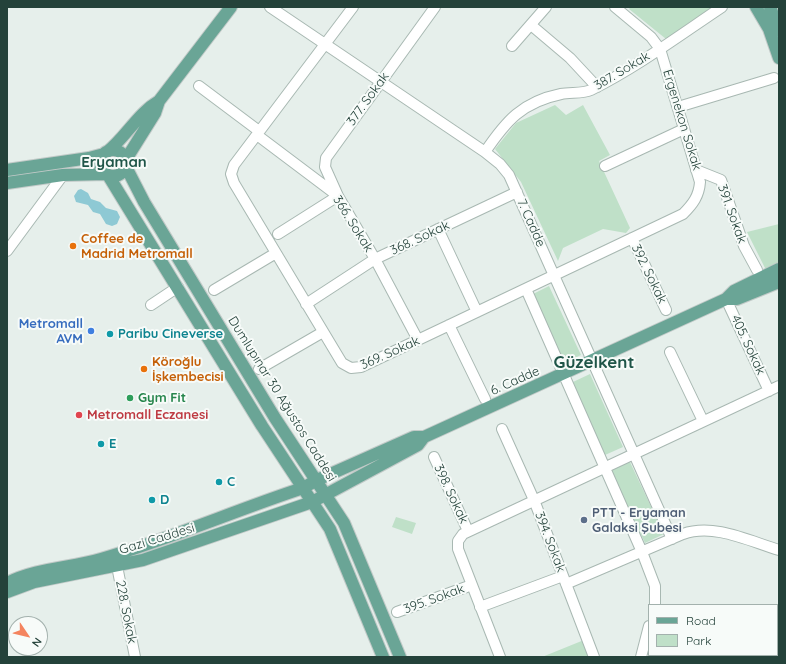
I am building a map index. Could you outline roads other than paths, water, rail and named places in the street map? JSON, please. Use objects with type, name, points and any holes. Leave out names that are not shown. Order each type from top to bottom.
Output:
[{"type":"main road","points":[[7,183],[63,175],[118,174],[155,113],[159,101],[231,7]]},
{"type":"main road","points":[[756,7],[769,29],[779,58]]},
{"type":"main road","points":[[770,7],[779,30]]},
{"type":"main road","points":[[159,101],[148,108],[124,136],[105,153],[100,165],[178,287],[262,426],[330,529],[383,657]]},
{"type":"main road","points":[[7,170],[89,158],[105,153],[118,152],[125,163]]},
{"type":"main road","name":"Dumlupınar 30 Ağustos Caddesi","points":[[125,163],[147,207],[275,418],[344,523],[400,657]]},
{"type":"main road","name":"6. Cadde","points":[[312,502],[418,445],[424,438],[726,298],[734,291],[779,269]]},
{"type":"main road","name":"6. Cadde","points":[[726,298],[737,299],[779,282]]},
{"type":"main road","name":"6. Cadde","points":[[303,488],[316,480],[414,437],[424,438]]},
{"type":"main road","name":"Gazi Caddesi","points":[[7,584],[32,573],[100,559],[303,488]]},
{"type":"main road","name":"Gazi Caddesi","points":[[7,584],[34,582],[143,560],[312,502]]},
{"type":"main road","points":[[139,546],[143,560]]},
{"type":"street","name":"7. Cadde","points":[[270,7],[485,152],[500,164],[509,175],[672,539]]},
{"type":"street","points":[[325,44],[353,7]]},
{"type":"street","name":"377. Sokak","points":[[338,196],[325,167],[326,158],[436,7]]},
{"type":"street","points":[[512,46],[546,7]]},
{"type":"street","name":"Ergenekon Sokak","points":[[615,7],[651,37],[660,49],[700,182]]},
{"type":"street","name":"387. Sokak","points":[[485,152],[503,126],[522,109],[541,99],[562,94],[590,91],[660,49],[722,7]]},
{"type":"street","points":[[530,25],[570,58],[596,87]]},
{"type":"street","name":"369. Sokak","points":[[325,44],[234,165],[231,174],[276,253],[342,363],[351,368],[362,367],[683,214],[696,199],[700,190],[700,182]]},
{"type":"street","points":[[678,107],[774,78]]},
{"type":"street","name":"366. Sokak","points":[[199,86],[338,196],[375,259],[418,340]]},
{"type":"street","points":[[605,166],[684,129]]},
{"type":"street","name":"391. Sokak","points":[[696,170],[721,180],[744,246],[757,270]]},
{"type":"street","points":[[7,251],[63,175]]},
{"type":"street","name":"368. Sokak","points":[[306,304],[375,259],[517,192]]},
{"type":"street","points":[[278,234],[338,196]]},
{"type":"street","points":[[438,229],[477,312]]},
{"type":"street","name":"392. Sokak","points":[[632,238],[666,310]]},
{"type":"street","points":[[214,290],[276,253]]},
{"type":"street","points":[[151,305],[178,287]]},
{"type":"street","points":[[526,289],[562,374],[642,552],[655,586],[654,604]]},
{"type":"street","name":"405. Sokak","points":[[726,298],[769,391]]},
{"type":"street","points":[[448,326],[485,399]]},
{"type":"street","points":[[259,369],[323,332]]},
{"type":"street","points":[[670,352],[703,421]]},
{"type":"street","points":[[500,657],[457,544],[460,538],[468,531],[779,386]]},
{"type":"street","name":"394. Sokak","points":[[502,429],[534,500],[594,657]]},
{"type":"street","name":"398. Sokak","points":[[434,457],[468,531]]},
{"type":"street","points":[[480,607],[564,580],[642,552],[691,531],[709,530],[779,550]]},
{"type":"street","name":"228. Sokak","points":[[117,566],[135,657]]},
{"type":"street","name":"395. Sokak","points":[[397,612],[472,585]]},
{"type":"street","points":[[641,657],[648,630]]},
{"type":"water","points":[[81,189],[88,193],[91,199],[100,202],[106,208],[117,211],[120,217],[117,224],[112,226],[106,224],[100,214],[93,212],[88,205],[76,202],[74,196],[78,190]]},
{"type":"place","name":"Coffee de Madrid Metromall","points":[[73,246]]},
{"type":"place","name":"Metromall AVM","points":[[91,331]]},
{"type":"place","name":"Paribu Cineverse","points":[[110,334]]},
{"type":"place","name":"Köroğlu İşkembecisi","points":[[144,369]]},
{"type":"place","name":"Gym Fit","points":[[130,398]]},
{"type":"place","name":"Metromall Eczanesi","points":[[79,415]]},
{"type":"place","name":"E","points":[[101,444]]},
{"type":"place","name":"C","points":[[219,482]]},
{"type":"place","name":"D","points":[[152,500]]},
{"type":"place","name":"PTT - Eryaman Galaksi Şubesi","points":[[584,520]]},
{"type":"district","name":"Eryaman","points":[[114,162]]},
{"type":"district","name":"Güzelkent","points":[[594,363]]}]
